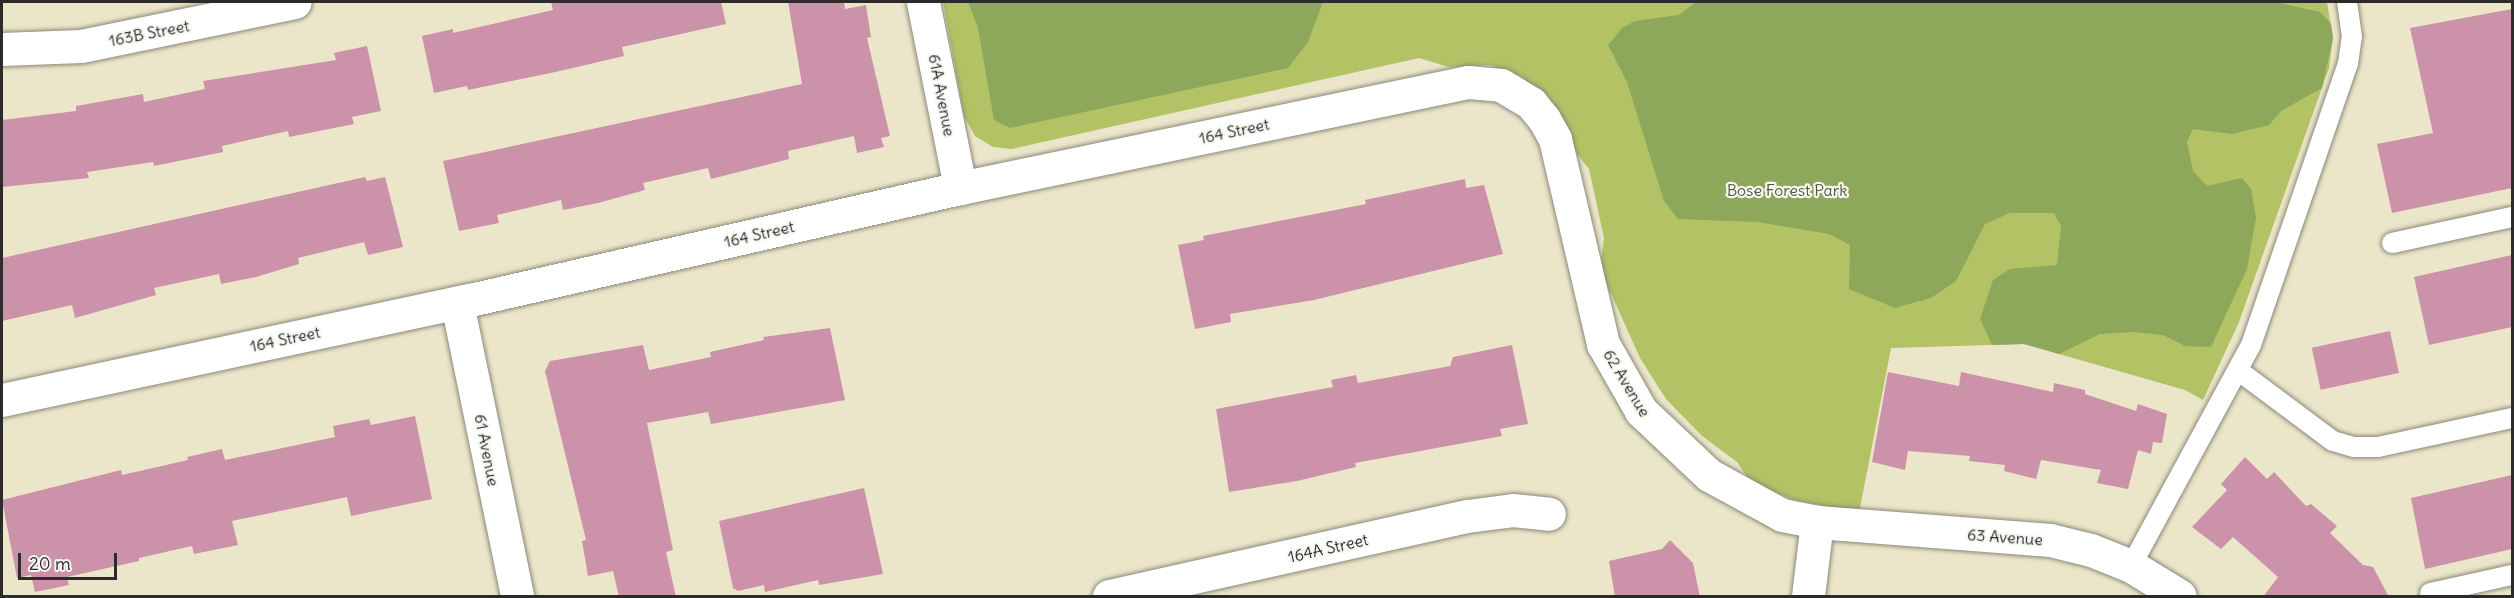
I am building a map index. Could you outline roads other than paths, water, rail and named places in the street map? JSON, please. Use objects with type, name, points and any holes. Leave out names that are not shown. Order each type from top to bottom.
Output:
[{"type":"street","name":"163B Street","points":[[2,49],[81,46],[295,2]]},
{"type":"street","name":"61A Avenue","points":[[923,2],[960,188]]},
{"type":"street","name":"164 Street","points":[[2,400],[458,303],[960,188],[1451,84],[1487,83],[1516,93]]},
{"type":"street","name":"62 Avenue","points":[[1516,93],[1531,103],[1555,139],[1603,344],[1641,411],[1709,475],[1782,515],[1817,522]]},
{"type":"street","name":"61 Avenue","points":[[458,303],[517,597]]},
{"type":"street","name":"164A Street","points":[[1109,597],[1234,583],[1467,516],[1513,510],[1549,514]]},
{"type":"street","name":"63 Avenue","points":[[1817,522],[2050,540],[2091,550],[2131,566],[2180,597]]},
{"type":"street","points":[[1808,597],[1817,522]]},
{"type":"lane","points":[[2131,566],[2239,371],[2340,90],[2352,38],[2351,2]]},
{"type":"lane","points":[[2392,243],[2512,217]]},
{"type":"lane","points":[[2239,371],[2333,441],[2354,447],[2378,447],[2512,418]]},
{"type":"lane","points":[[2430,593],[2512,575]]},
{"type":"park label","name":"Bose Forest Park","points":[[1787,190]]}]
